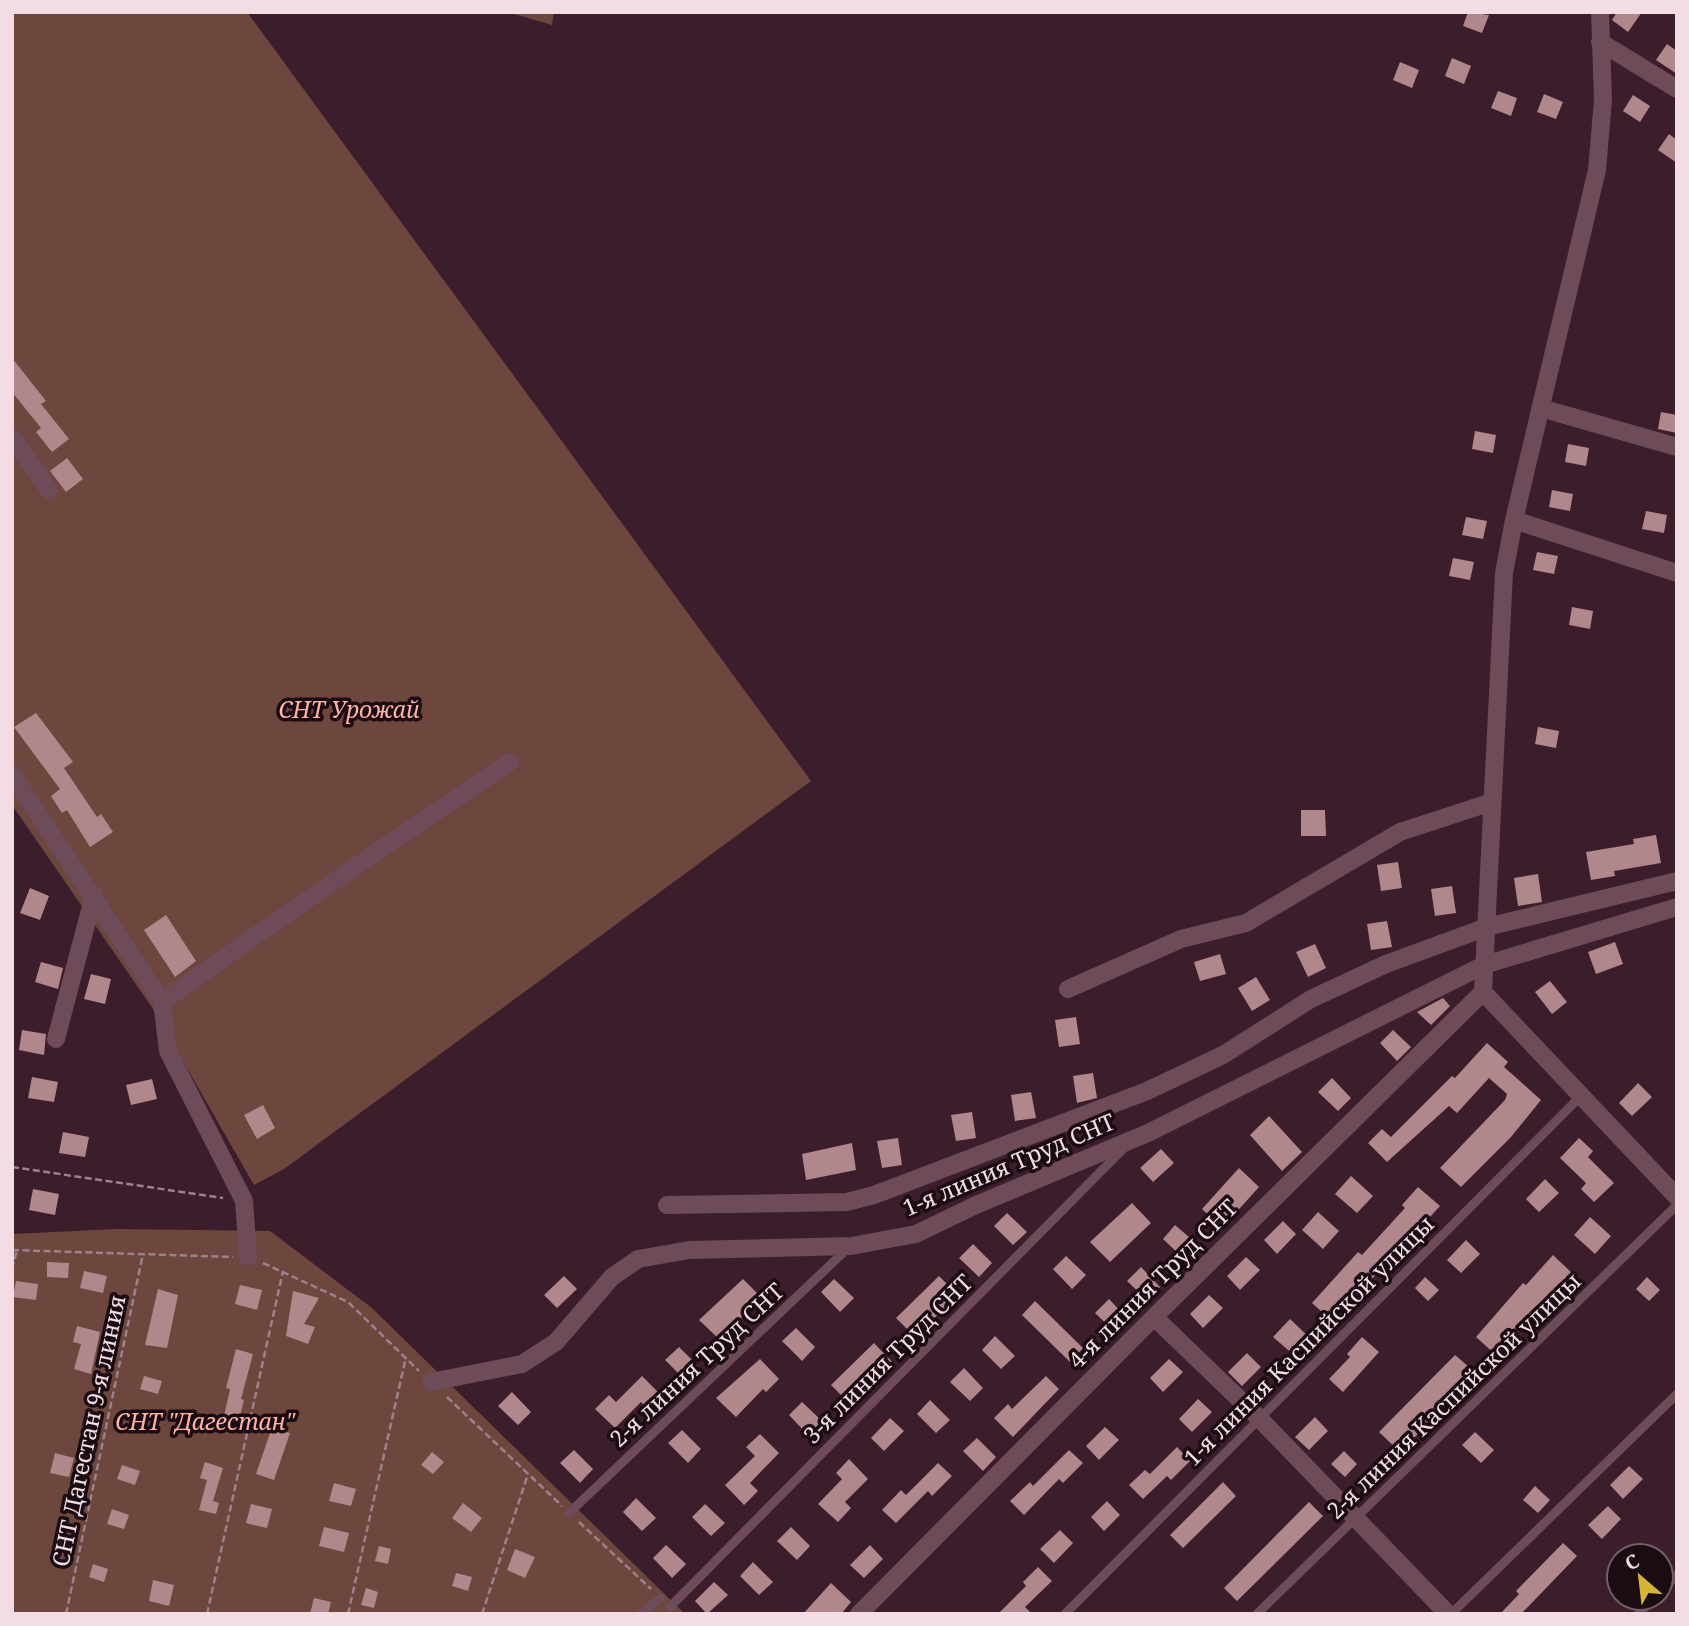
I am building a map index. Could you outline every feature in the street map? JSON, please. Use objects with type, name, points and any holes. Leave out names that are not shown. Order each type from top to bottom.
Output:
[{"type":"street","points":[[1595,14],[1600,42],[1603,100],[1597,170],[1514,520],[1504,573],[1483,992],[1677,1197]]},
{"type":"street","points":[[1600,42],[1677,89]]},
{"type":"street","points":[[1541,408],[1677,447]]},
{"type":"street","points":[[12,437],[49,490]]},
{"type":"street","points":[[1514,520],[1677,573]]},
{"type":"street","points":[[162,1002],[252,942],[354,866],[510,762]]},
{"type":"street","points":[[12,774],[162,1002],[168,1051],[244,1201],[248,1257]]},
{"type":"street","points":[[1068,989],[1181,939],[1245,923],[1400,832],[1492,802]]},
{"type":"street","points":[[667,1205],[847,1202],[874,1195],[1147,1091],[1223,1055],[1345,981],[1487,927],[1677,881]]},
{"type":"street","points":[[56,1039],[94,895]]},
{"type":"street","name":"1-я линия Труд СНТ","points":[[432,1382],[522,1364],[556,1342],[612,1277],[638,1259],[689,1250],[850,1246],[916,1234],[975,1205],[1133,1139],[1484,965],[1677,908]]},
{"type":"street","name":"4-я линия Труд СНТ","points":[[859,1614],[1483,992]]},
{"type":"street","points":[[1154,1317],[1259,1418],[1449,1614]]},
{"type":"lane","name":"1-я линия Каспийской улицы","points":[[1065,1614],[1582,1095]]},
{"type":"lane","name":"3-я линия Труд СНТ","points":[[670,1607],[1133,1139]]},
{"type":"lane","name":"2-я линия Каспийской улицы","points":[[1257,1614],[1677,1205]]},
{"type":"lane","name":"2-я линия Труд СНТ","points":[[569,1513],[850,1246]]},
{"type":"lane","points":[[1449,1614],[1677,1394]]},
{"type":"lane","points":[[640,1614],[661,1598]]},
{"type":"path","points":[[12,1167],[244,1201]]},
{"type":"path","points":[[12,1269],[14,1250],[248,1257],[348,1302],[661,1598]]},
{"type":"path","name":"СНТ Дагестан 9-я линия","points":[[66,1614],[143,1254]]},
{"type":"path","points":[[207,1614],[283,1271]]},
{"type":"path","points":[[348,1614],[405,1357]]},
{"type":"path","points":[[482,1614],[528,1474]]},
{"type":"green space","name":"СНТ Урожай","points":[[12,12],[247,12],[811,781],[284,1169],[254,1185],[153,1009],[12,805]]},
{"type":"green space","points":[[507,12],[554,12],[552,25]]},
{"type":"green space","name":"СНТ \"Дагестан\"","points":[[116,1229],[270,1231],[372,1308],[685,1614],[12,1614],[12,1234]]},
{"type":"building","points":[[1468,12],[1489,15],[1482,33],[1463,26]]},
{"type":"building","points":[[1617,12],[1642,12],[1628,32],[1612,20]]},
{"type":"building","points":[[1667,44],[1677,51],[1677,74],[1656,60]]},
{"type":"building","points":[[1452,58],[1471,66],[1464,84],[1445,76]]},
{"type":"building","points":[[1400,62],[1419,70],[1412,88],[1393,80]]},
{"type":"building","points":[[1498,91],[1517,98],[1511,116],[1491,108]]},
{"type":"building","points":[[1544,94],[1563,102],[1556,119],[1537,112]]},
{"type":"building","points":[[1633,95],[1650,106],[1640,122],[1623,111]]},
{"type":"building","points":[[1669,134],[1677,140],[1677,163],[1658,150]]},
{"type":"building","points":[[12,358],[46,401],[41,404],[69,439],[52,452],[36,432],[41,428],[12,392]]},
{"type":"building","points":[[1661,412],[1677,415],[1677,433],[1658,429]]},
{"type":"building","points":[[1475,431],[1496,435],[1493,453],[1472,449]]},
{"type":"building","points":[[1568,444],[1589,448],[1586,466],[1565,462]]},
{"type":"building","points":[[67,458],[83,479],[66,492],[50,471]]},
{"type":"building","points":[[1552,490],[1573,494],[1570,511],[1549,507]]},
{"type":"building","points":[[1646,511],[1667,515],[1664,533],[1642,529]]},
{"type":"building","points":[[1466,517],[1487,521],[1483,539],[1462,535]]},
{"type":"building","points":[[1537,552],[1558,556],[1554,574],[1533,570]]},
{"type":"building","points":[[1453,558],[1474,562],[1470,580],[1449,576]]},
{"type":"building","points":[[1572,607],[1593,611],[1590,629],[1569,625]]},
{"type":"building","points":[[36,713],[73,762],[64,768],[97,817],[101,814],[113,832],[90,847],[67,810],[62,813],[51,796],[60,789],[14,727]]},
{"type":"building","points":[[1538,727],[1559,731],[1556,748],[1535,744]]},
{"type":"building","points":[[1301,810],[1325,810],[1326,836],[1301,836]]},
{"type":"building","points":[[1656,835],[1661,863],[1614,871],[1615,876],[1591,880],[1586,852],[1634,844],[1633,839]]},
{"type":"building","points":[[1398,862],[1402,888],[1381,891],[1377,865]]},
{"type":"building","points":[[1538,874],[1542,902],[1518,906],[1514,878]]},
{"type":"building","points":[[1452,886],[1456,913],[1435,916],[1431,889]]},
{"type":"building","points":[[30,888],[49,896],[40,920],[20,913]]},
{"type":"building","points":[[166,915],[196,961],[175,977],[144,930]]},
{"type":"building","points":[[1387,921],[1392,947],[1371,950],[1367,924]]},
{"type":"building","points":[[1615,942],[1623,964],[1596,974],[1588,952]]},
{"type":"building","points":[[1315,944],[1326,968],[1308,977],[1296,952]]},
{"type":"building","points":[[1220,954],[1226,974],[1200,981],[1194,962]]},
{"type":"building","points":[[41,962],[63,968],[58,989],[35,982]]},
{"type":"building","points":[[91,974],[111,979],[105,1004],[84,999]]},
{"type":"building","points":[[1256,977],[1270,1000],[1252,1011],[1238,988]]},
{"type":"building","points":[[1550,981],[1567,1002],[1552,1014],[1535,992]]},
{"type":"building","points":[[1443,998],[1450,1006],[1431,1025],[1417,1012]]},
{"type":"building","points":[[1076,1017],[1080,1044],[1059,1047],[1055,1020]]},
{"type":"building","points":[[22,1030],[46,1034],[44,1055],[19,1050]]},
{"type":"building","points":[[1393,1030],[1411,1047],[1397,1061],[1380,1043]]},
{"type":"building","points":[[1487,1043],[1508,1062],[1504,1067],[1541,1100],[1511,1137],[1461,1187],[1440,1168],[1505,1100],[1507,1094],[1489,1078],[1457,1113],[1449,1106],[1387,1162],[1368,1143],[1382,1129],[1391,1137],[1452,1076],[1455,1078]]},
{"type":"building","points":[[1093,1073],[1097,1098],[1077,1103],[1073,1076]]},
{"type":"building","points":[[32,1077],[58,1082],[54,1102],[28,1098]]},
{"type":"building","points":[[1332,1078],[1351,1098],[1338,1111],[1318,1092]]},
{"type":"building","points":[[152,1079],[157,1099],[131,1105],[126,1085]]},
{"type":"building","points":[[1638,1083],[1652,1097],[1632,1116],[1619,1103]]},
{"type":"building","points":[[1031,1092],[1036,1118],[1015,1121],[1011,1095]]},
{"type":"building","points":[[263,1105],[275,1128],[257,1139],[244,1115]]},
{"type":"building","points":[[972,1112],[976,1138],[956,1141],[951,1115]]},
{"type":"building","points":[[1269,1116],[1302,1152],[1282,1171],[1250,1135]]},
{"type":"building","points":[[63,1132],[89,1137],[85,1157],[59,1153]]},
{"type":"building","points":[[898,1138],[902,1165],[882,1168],[877,1141]]},
{"type":"building","points":[[1579,1138],[1593,1151],[1588,1157],[1614,1183],[1594,1202],[1581,1189],[1586,1183],[1560,1158]]},
{"type":"building","points":[[852,1143],[856,1170],[806,1180],[802,1154]]},
{"type":"building","points":[[1161,1149],[1174,1163],[1153,1182],[1140,1168]]},
{"type":"building","points":[[1239,1168],[1259,1187],[1222,1228],[1202,1209]]},
{"type":"building","points":[[1351,1176],[1373,1196],[1357,1213],[1335,1194]]},
{"type":"building","points":[[1545,1179],[1559,1193],[1539,1212],[1526,1199]]},
{"type":"building","points":[[1418,1187],[1440,1206],[1408,1241],[1411,1244],[1395,1262],[1391,1258],[1333,1322],[1312,1303],[1358,1252],[1362,1255],[1405,1208],[1402,1205]]},
{"type":"building","points":[[33,1189],[59,1194],[55,1215],[29,1210]]},
{"type":"building","points":[[1132,1203],[1151,1223],[1110,1262],[1090,1242]]},
{"type":"building","points":[[1318,1212],[1339,1231],[1323,1249],[1302,1230]]},
{"type":"building","points":[[1007,1213],[1027,1232],[1013,1245],[994,1226]]},
{"type":"building","points":[[1590,1217],[1611,1236],[1595,1254],[1574,1235]]},
{"type":"building","points":[[1283,1221],[1296,1234],[1277,1254],[1264,1240]]},
{"type":"building","points":[[1175,1225],[1196,1243],[1183,1258],[1163,1239]]},
{"type":"building","points":[[1466,1240],[1480,1254],[1461,1273],[1447,1260]]},
{"type":"building","points":[[973,1244],[992,1263],[979,1277],[959,1258]]},
{"type":"building","points":[[1553,1255],[1574,1275],[1558,1292],[1556,1290],[1497,1356],[1476,1337],[1523,1283],[1526,1285]]},
{"type":"building","points":[[1066,1256],[1086,1275],[1072,1289],[1053,1269]]},
{"type":"building","points":[[1246,1257],[1260,1270],[1240,1290],[1227,1276]]},
{"type":"building","points":[[47,1262],[69,1263],[68,1278],[47,1277]]},
{"type":"building","points":[[1141,1267],[1160,1287],[1147,1300],[1127,1281]]},
{"type":"building","points":[[84,1271],[107,1276],[103,1293],[80,1288]]},
{"type":"building","points":[[564,1276],[577,1289],[557,1308],[544,1295]]},
{"type":"building","points":[[939,1276],[958,1295],[915,1337],[896,1318]]},
{"type":"building","points":[[1425,1277],[1439,1290],[1428,1301],[1415,1288]]},
{"type":"building","points":[[1647,1277],[1660,1290],[1649,1301],[1636,1289]]},
{"type":"building","points":[[743,1279],[762,1298],[719,1339],[699,1320]]},
{"type":"building","points":[[834,1279],[854,1298],[840,1312],[821,1292]]},
{"type":"building","points":[[16,1281],[38,1284],[36,1300],[13,1297]]},
{"type":"building","points":[[240,1285],[262,1290],[257,1310],[235,1304]]},
{"type":"building","points":[[158,1289],[178,1295],[167,1348],[145,1345]]},
{"type":"building","points":[[293,1291],[319,1298],[304,1324],[315,1327],[308,1344],[286,1336]]},
{"type":"building","points":[[1209,1295],[1223,1308],[1203,1328],[1190,1314]]},
{"type":"building","points":[[1109,1299],[1128,1319],[1115,1332],[1095,1313]]},
{"type":"building","points":[[1035,1301],[1083,1348],[1070,1362],[1022,1315]]},
{"type":"building","points":[[1290,1319],[1311,1339],[1295,1356],[1273,1337]]},
{"type":"building","points":[[77,1326],[100,1332],[91,1374],[74,1369],[81,1344],[73,1342]]},
{"type":"building","points":[[796,1328],[815,1347],[802,1361],[782,1341]]},
{"type":"building","points":[[995,1336],[1015,1356],[1001,1369],[982,1350]]},
{"type":"building","points":[[1362,1337],[1379,1352],[1343,1392],[1329,1379],[1350,1357],[1347,1354]]},
{"type":"building","points":[[874,1343],[893,1363],[850,1404],[831,1385]]},
{"type":"building","points":[[679,1347],[698,1366],[685,1380],[665,1360]]},
{"type":"building","points":[[236,1349],[253,1354],[241,1399],[244,1400],[240,1416],[236,1415],[231,1432],[221,1430],[230,1389],[226,1388]]},
{"type":"building","points":[[1247,1353],[1261,1367],[1242,1386],[1228,1372]]},
{"type":"building","points":[[1455,1355],[1477,1374],[1400,1452],[1379,1432]]},
{"type":"building","points":[[760,1359],[779,1379],[766,1392],[763,1389],[736,1417],[716,1398]]},
{"type":"building","points":[[1169,1359],[1183,1372],[1163,1392],[1150,1378]]},
{"type":"building","points":[[964,1368],[983,1388],[970,1401],[950,1382]]},
{"type":"building","points":[[144,1376],[162,1381],[158,1394],[140,1389]]},
{"type":"building","points":[[642,1376],[661,1395],[648,1409],[641,1402],[615,1428],[595,1409],[609,1395],[616,1402]]},
{"type":"building","points":[[1046,1376],[1059,1389],[1013,1437],[994,1418],[1008,1404],[1012,1409]]},
{"type":"building","points":[[512,1392],[531,1412],[518,1425],[498,1406]]},
{"type":"building","points":[[1198,1399],[1212,1412],[1192,1432],[1179,1419]]},
{"type":"building","points":[[930,1400],[950,1420],[936,1433],[917,1414]]},
{"type":"building","points":[[802,1402],[822,1421],[808,1435],[789,1415]]},
{"type":"building","points":[[1315,1417],[1328,1431],[1309,1450],[1295,1437]]},
{"type":"building","points":[[890,1418],[904,1431],[884,1451],[871,1438]]},
{"type":"building","points":[[272,1427],[290,1433],[274,1480],[256,1474]]},
{"type":"building","points":[[1105,1427],[1119,1440],[1099,1460],[1086,1446]]},
{"type":"building","points":[[682,1430],[701,1449],[688,1463],[668,1443]]},
{"type":"building","points":[[1475,1432],[1494,1450],[1481,1463],[1462,1445]]},
{"type":"building","points":[[760,1434],[779,1453],[750,1483],[758,1491],[744,1505],[725,1485],[755,1456],[746,1447]]},
{"type":"building","points":[[977,1438],[996,1457],[983,1471],[963,1451]]},
{"type":"building","points":[[1177,1447],[1190,1461],[1171,1480],[1167,1476],[1143,1499],[1129,1485],[1145,1470],[1150,1474]]},
{"type":"building","points":[[574,1450],[593,1469],[580,1483],[560,1463]]},
{"type":"building","points":[[1069,1450],[1083,1463],[1063,1483],[1059,1479],[1024,1515],[1010,1501],[1030,1482],[1033,1486]]},
{"type":"building","points":[[1344,1451],[1357,1464],[1345,1477],[1331,1464]]},
{"type":"building","points":[[432,1452],[444,1462],[433,1474],[421,1465]]},
{"type":"building","points":[[55,1453],[74,1458],[69,1477],[50,1473]]},
{"type":"building","points":[[849,1459],[868,1479],[845,1502],[851,1508],[838,1522],[818,1504],[842,1479],[836,1473]]},
{"type":"building","points":[[205,1462],[223,1468],[213,1501],[219,1503],[216,1514],[199,1510],[207,1480],[200,1478]]},
{"type":"building","points":[[938,1463],[952,1476],[932,1496],[928,1491],[896,1523],[882,1510],[901,1490],[906,1495]]},
{"type":"building","points":[[122,1465],[140,1471],[135,1485],[117,1479]]},
{"type":"building","points":[[1629,1466],[1643,1479],[1623,1499],[1610,1485]]},
{"type":"building","points":[[1223,1482],[1236,1496],[1183,1548],[1170,1535]]},
{"type":"building","points":[[334,1483],[356,1489],[351,1506],[329,1501]]},
{"type":"building","points":[[1535,1486],[1550,1500],[1538,1513],[1523,1500]]},
{"type":"building","points":[[636,1498],[656,1518],[642,1531],[623,1512]]},
{"type":"building","points":[[1107,1501],[1120,1515],[1104,1531],[1091,1517]]},
{"type":"building","points":[[1309,1502],[1323,1516],[1237,1601],[1224,1588]]},
{"type":"building","points":[[463,1503],[482,1518],[471,1532],[452,1518]]},
{"type":"building","points":[[251,1504],[272,1509],[267,1528],[246,1523]]},
{"type":"building","points":[[705,1504],[725,1523],[711,1536],[692,1517]]},
{"type":"building","points":[[1608,1506],[1621,1519],[1602,1539],[1588,1525]]},
{"type":"building","points":[[112,1509],[129,1515],[124,1529],[107,1524]]},
{"type":"building","points":[[324,1527],[349,1533],[344,1552],[319,1546]]},
{"type":"building","points":[[791,1527],[810,1546],[797,1560],[777,1541]]},
{"type":"building","points":[[1060,1530],[1073,1543],[1054,1563],[1040,1549]]},
{"type":"building","points":[[1563,1543],[1577,1556],[1521,1614],[1500,1614],[1519,1594],[1516,1591]]},
{"type":"building","points":[[666,1545],[686,1564],[672,1578],[653,1558]]},
{"type":"building","points":[[870,1545],[883,1559],[864,1578],[850,1565]]},
{"type":"building","points":[[379,1546],[391,1549],[388,1564],[375,1561]]},
{"type":"building","points":[[515,1549],[535,1557],[525,1578],[507,1570]]},
{"type":"building","points":[[753,1562],[773,1582],[759,1595],[740,1576]]},
{"type":"building","points":[[93,1564],[108,1569],[104,1582],[89,1577]]},
{"type":"building","points":[[1038,1567],[1052,1581],[1025,1607],[1032,1614],[998,1614],[1026,1586],[1023,1582]]},
{"type":"building","points":[[456,1573],[472,1577],[468,1591],[452,1586]]},
{"type":"building","points":[[153,1580],[174,1585],[169,1606],[149,1601]]},
{"type":"building","points":[[714,1582],[728,1595],[707,1614],[695,1601]]},
{"type":"building","points":[[831,1583],[851,1602],[841,1614],[803,1614]]},
{"type":"building","points":[[366,1588],[378,1592],[374,1608],[361,1605]]},
{"type":"building","points":[[314,1598],[331,1602],[328,1614],[310,1614]]}]
